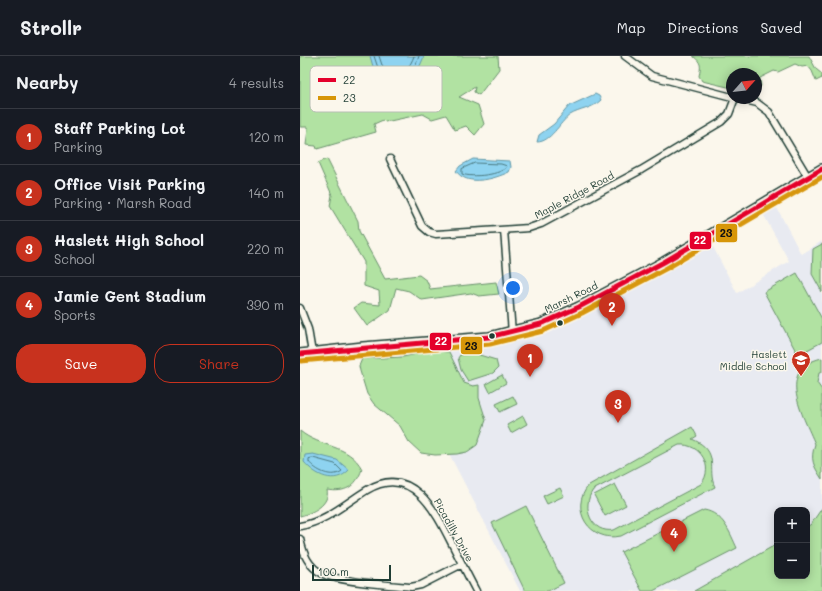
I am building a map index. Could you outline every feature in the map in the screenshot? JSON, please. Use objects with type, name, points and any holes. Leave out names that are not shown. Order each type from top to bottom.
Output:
[{"type":"main road","name":"Marsh Road","points":[[300,354],[363,347],[471,339],[512,333],[562,315],[644,273],[822,169]]},
{"type":"street","points":[[625,56],[652,76],[726,95]]},
{"type":"street","name":"Maple Ridge Road","points":[[390,159],[420,223],[426,231],[436,234],[529,228],[541,224],[641,170],[724,120],[732,110],[734,104]]},
{"type":"street","points":[[759,104],[769,112],[808,177]]},
{"type":"street","points":[[504,230],[512,333]]},
{"type":"street","points":[[300,308],[308,329],[312,353]]},
{"type":"street","name":"Picadilly Drive","points":[[300,526],[315,522],[372,488],[390,484],[407,486],[421,494],[432,507],[476,591]]},
{"type":"street","points":[[300,539],[304,554],[312,566],[322,573],[338,577],[411,587],[430,581],[462,564]]},
{"type":"shaded area","points":[[775,204],[801,254],[822,241],[822,543],[810,549],[810,507],[774,507],[774,568],[729,591],[520,591],[396,351],[469,346],[504,341],[533,334],[568,320],[711,243],[737,293],[789,261],[762,212]]},
{"type":"green space","points":[[300,56],[498,56],[499,69],[479,95],[474,92],[475,87],[459,97],[478,105],[484,124],[475,135],[466,126],[455,130],[446,115],[432,119],[423,114],[385,122],[383,120],[374,124],[376,132],[317,149],[316,146],[306,145],[308,129],[307,127],[300,127]]},
{"type":"green space","points":[[693,56],[809,56],[816,69],[822,74],[822,78],[816,81],[808,66],[802,67],[795,64],[778,72],[774,71],[762,77],[762,68],[726,68],[726,87],[702,81],[699,76],[700,67],[698,61]]},
{"type":"green space","points":[[327,159],[358,221],[359,231],[385,279],[419,275],[427,281],[430,289],[496,282],[499,294],[479,296],[471,293],[422,300],[409,291],[396,288],[390,310],[367,326],[354,308],[361,303],[380,305],[379,291],[364,286],[364,262],[330,206],[332,195],[318,163]]},
{"type":"green space","points":[[822,244],[822,292],[812,274],[813,249]]},
{"type":"green space","points":[[797,273],[822,319],[822,342],[798,355],[764,292]]},
{"type":"green space","points":[[431,351],[449,352],[464,383],[473,386],[479,385],[479,398],[486,420],[477,445],[467,452],[435,455],[421,453],[409,442],[400,426],[374,404],[367,394],[359,366],[362,359],[403,357]]},
{"type":"green space","points":[[476,354],[496,360],[498,368],[493,373],[468,381],[461,370],[458,358],[460,355]]},
{"type":"green space","points":[[822,358],[822,372],[819,373],[817,383],[822,390],[822,479],[813,462],[815,444],[804,420],[796,394],[796,382],[799,372],[808,364]]},
{"type":"green space","points":[[502,375],[506,383],[490,392],[486,384]]},
{"type":"green space","points":[[513,396],[517,404],[500,412],[496,404]]},
{"type":"green space","points":[[523,416],[527,424],[511,433],[507,425]]},
{"type":"green space","points":[[692,427],[697,436],[692,439],[707,449],[710,455],[715,487],[621,536],[610,537],[600,534],[592,529],[582,514],[581,504],[583,494],[589,485]],"holes":[[[679,445],[687,445],[699,452],[706,464],[705,477],[701,484],[614,530],[599,528],[594,524],[588,511],[588,504],[593,490]]]},
{"type":"green space","points":[[300,431],[316,441],[342,450],[350,455],[362,469],[357,480],[353,484],[339,491],[327,490],[326,500],[319,508],[300,516]]},
{"type":"green space","points":[[615,484],[626,505],[605,516],[594,495]]},
{"type":"green space","points":[[560,488],[564,496],[547,504],[543,496]]},
{"type":"green space","points":[[526,506],[564,583],[548,591],[525,591],[492,523]]},
{"type":"green space","points":[[822,508],[822,591],[694,591],[774,546],[774,579],[810,579],[811,524]]},
{"type":"green space","points":[[704,510],[711,512],[721,519],[737,548],[653,591],[642,591],[621,552]]},
{"type":"water","points":[[370,56],[424,56],[420,66],[373,66]]},
{"type":"water","points":[[595,94],[599,96],[601,100],[590,107],[570,115],[551,136],[537,142],[539,135],[554,124],[569,106]]},
{"type":"water","points":[[473,159],[510,161],[511,167],[509,172],[489,179],[467,179],[456,171],[460,166]]},
{"type":"water","points":[[313,454],[337,460],[349,470],[344,475],[338,477],[332,478],[320,475],[304,462],[305,455]]},
{"type":"transit line","name":"22","points":[[300,354],[489,337],[541,324],[579,307],[664,262],[822,169]]},
{"type":"transit line","name":"23","points":[[301,361],[490,344],[543,331],[582,313],[667,268],[822,177]]},
{"type":"place","name":"Office Visit Parking","points":[[612,326]]},
{"type":"place","name":"Staff Parking Lot","points":[[530,377]]},
{"type":"place","name":"Haslett Middle School","points":[[801,377]]},
{"type":"place","name":"Haslett High School","points":[[618,423]]},
{"type":"place","name":"Jamie Gent Stadium","points":[[674,552]]}]
